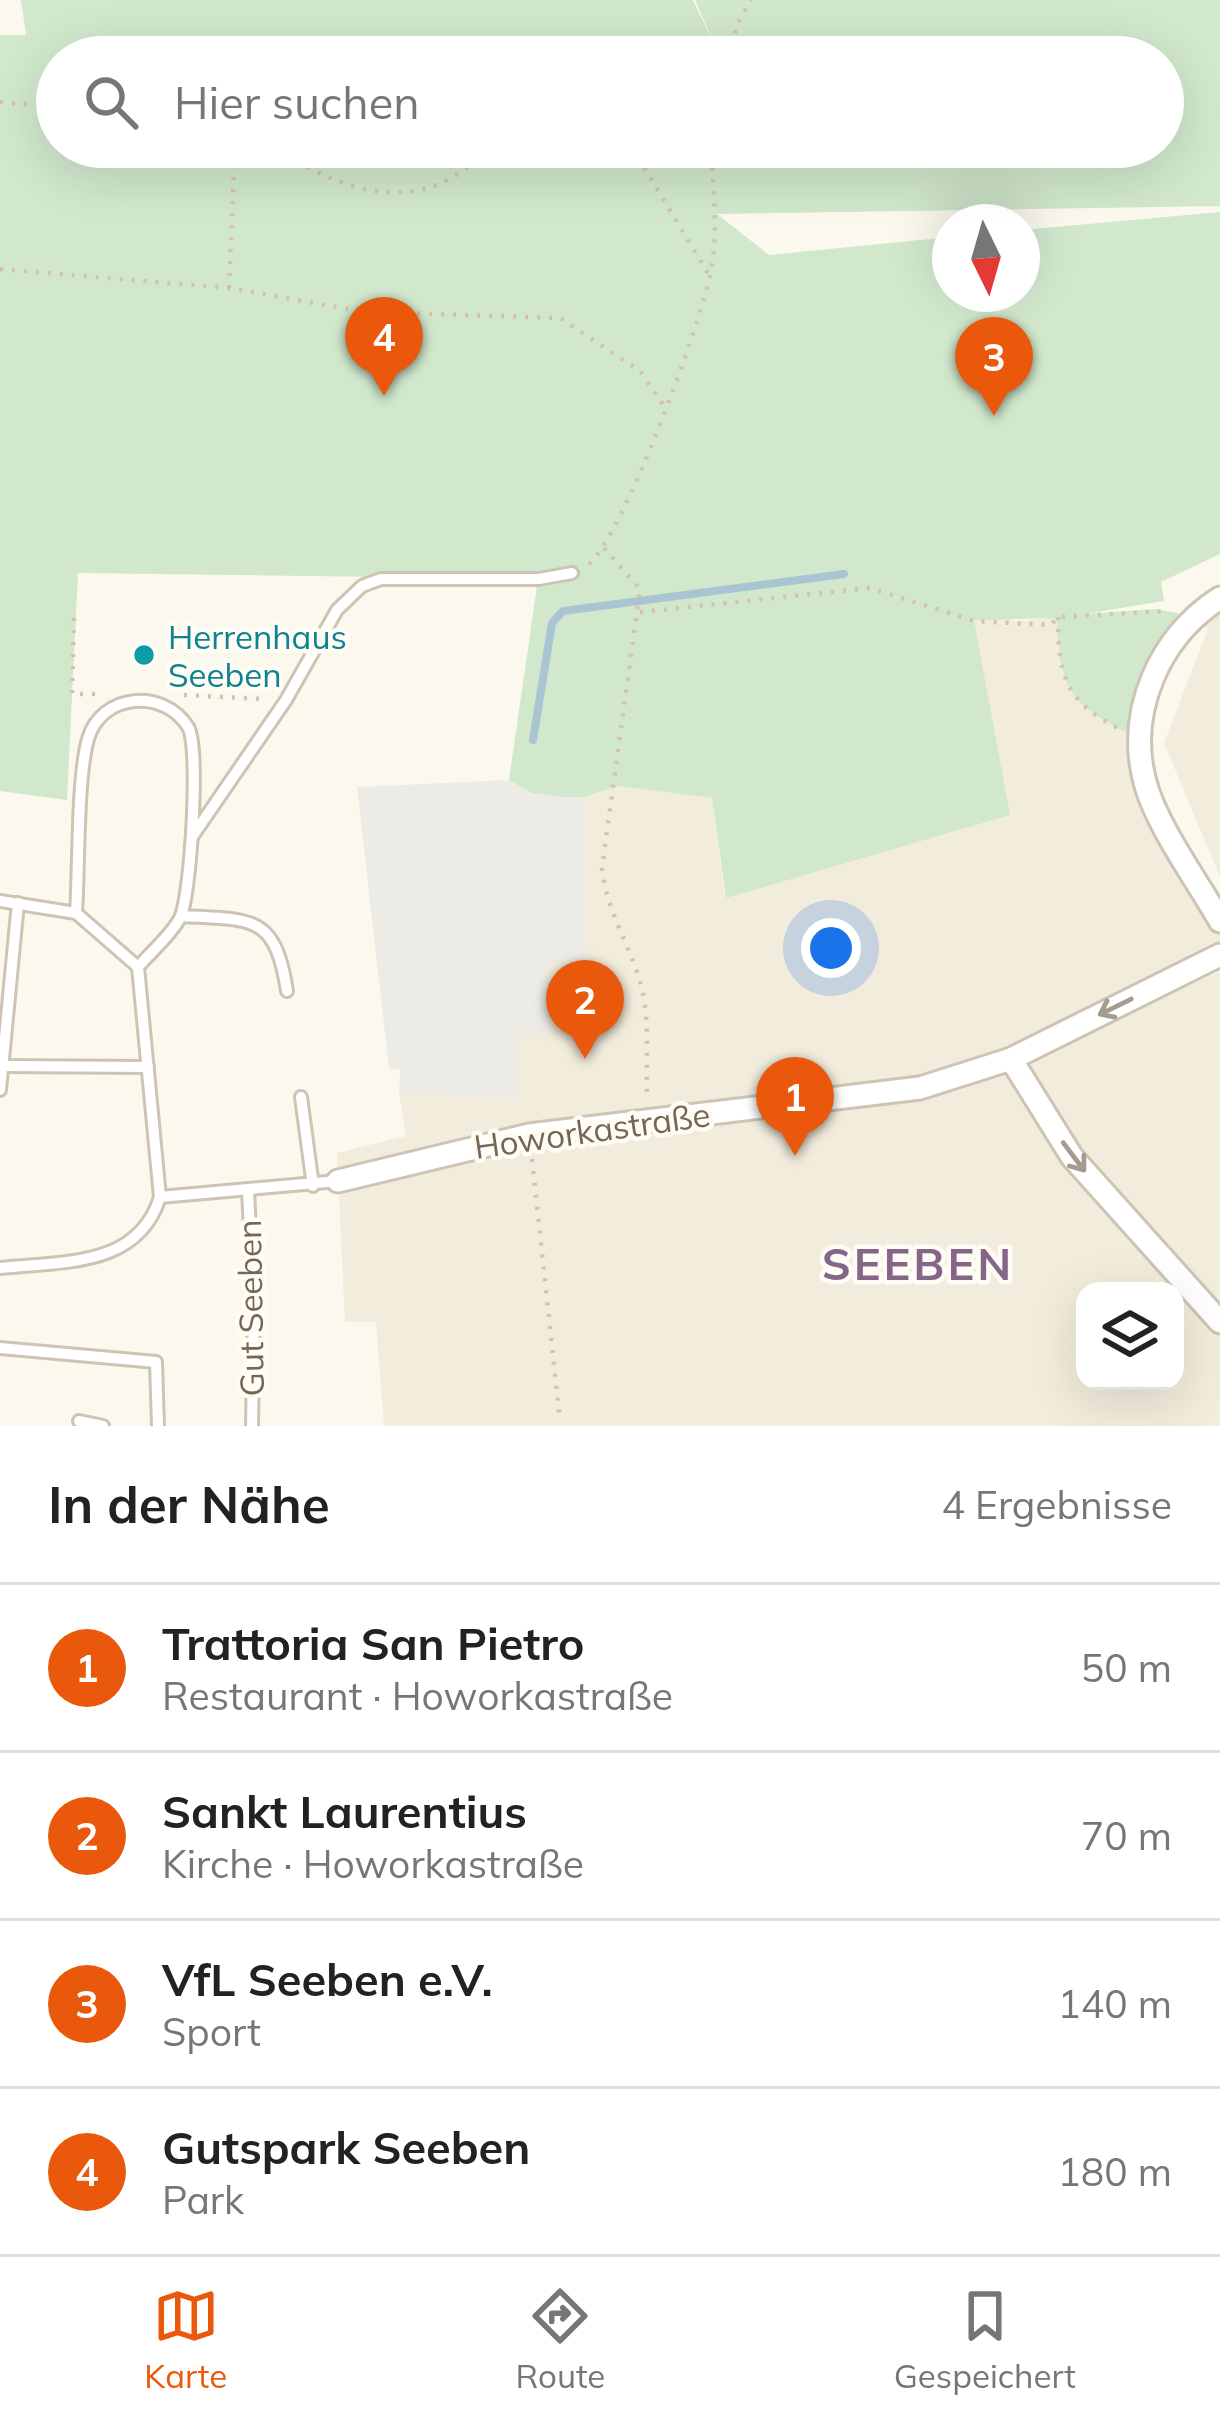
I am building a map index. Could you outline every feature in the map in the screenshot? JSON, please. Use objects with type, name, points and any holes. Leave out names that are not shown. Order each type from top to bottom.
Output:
[{"type":"street","points":[[1220,598],[1191,616],[1161,656],[1139,739],[1146,785],[1220,921]]},
{"type":"street","name":"Howorkastraße","points":[[338,1181],[530,1135],[920,1088],[1011,1058],[1220,955]]},
{"type":"street","points":[[1011,1058],[1072,1157],[1220,1322]]},
{"type":"lane","points":[[190,839],[286,700],[337,610],[362,586],[381,579],[539,579],[572,573]]},
{"type":"lane","points":[[76,913],[88,737],[106,710],[129,701],[156,701],[176,712],[192,732],[190,839],[181,916],[138,967]]},
{"type":"lane","points":[[0,902],[76,913],[138,967],[160,1197],[152,1223],[108,1256],[0,1268]]},
{"type":"lane","points":[[0,1090],[17,903]]},
{"type":"lane","points":[[181,916],[264,928],[280,946],[287,991]]},
{"type":"lane","points":[[2,1066],[148,1067]]},
{"type":"lane","points":[[301,1097],[313,1186]]},
{"type":"lane","name":"Gut Seeben","points":[[160,1197],[338,1181]]},
{"type":"lane","name":"Gut Seeben","points":[[248,1190],[254,1310],[252,1426]]},
{"type":"lane","points":[[0,1348],[156,1362],[158,1426]]},
{"type":"lane","points":[[79,1421],[103,1426]]},
{"type":"path","points":[[735,36],[752,0]]},
{"type":"path","points":[[0,102],[36,105]]},
{"type":"path","points":[[229,288],[234,168]]},
{"type":"path","points":[[313,168],[346,187],[420,194],[464,168]]},
{"type":"path","points":[[645,168],[710,276]]},
{"type":"path","points":[[648,1121],[645,1009],[638,977],[605,898],[602,868],[640,589],[604,548],[625,511],[710,276],[715,213],[712,168]]},
{"type":"path","points":[[0,269],[229,288],[365,312],[560,318],[640,371],[664,406]]},
{"type":"path","points":[[640,612],[870,588],[974,621],[1051,625],[1058,617],[1156,609],[1191,616]]},
{"type":"path","points":[[1058,617],[1065,680],[1086,712],[1139,739]]},
{"type":"path","points":[[530,1135],[560,1421]]},
{"type":"shaded area","points":[[1220,598],[1220,877],[1164,743],[1208,629],[1191,616]]},
{"type":"shaded area","points":[[1058,617],[1058,653],[1139,739],[1146,785],[1220,920],[1220,955],[1036,1048],[1220,972],[1220,1426],[384,1426],[376,1322],[345,1322],[337,1153],[406,1136],[399,1092],[518,1099],[517,1037],[548,1037],[548,963],[585,961],[584,797],[617,786],[712,798],[725,897],[1009,815],[973,620]]},
{"type":"shaded area","points":[[509,780],[533,793],[584,797],[585,962],[548,963],[548,1037],[517,1037],[519,1099],[399,1092],[400,1070],[389,1069],[357,787]]},
{"type":"green space","points":[[21,0],[693,0],[710,36],[36,36],[36,168],[1184,168],[1184,36],[711,36],[695,0],[1220,0],[1220,206],[1040,209],[1040,204],[932,204],[932,211],[717,214],[769,255],[932,239],[932,312],[1040,312],[1040,228],[1220,212],[1220,554],[1161,582],[1164,601],[1084,614],[1156,609],[1191,616],[1160,657],[1139,739],[1099,717],[1074,695],[1061,664],[1057,618],[974,620],[1010,815],[726,898],[712,798],[617,786],[584,797],[564,797],[532,793],[509,780],[538,579],[78,573],[67,800],[0,791],[0,35],[26,35]]},
{"type":"waterway","points":[[533,740],[552,623],[563,611],[844,574]]},
{"type":"place","name":"Gutspark Seeben","points":[[384,396]]},
{"type":"place","name":"VfL Seeben e.V.","points":[[994,416]]},
{"type":"place","name":"Herrenhaus Seeben","points":[[144,655]]},
{"type":"place","name":"Sankt Laurentius","points":[[585,1059]]},
{"type":"place","name":"Trattoria San Pietro","points":[[795,1156]]},
{"type":"district","name":"SEEBEN","points":[[918,1263]]}]
